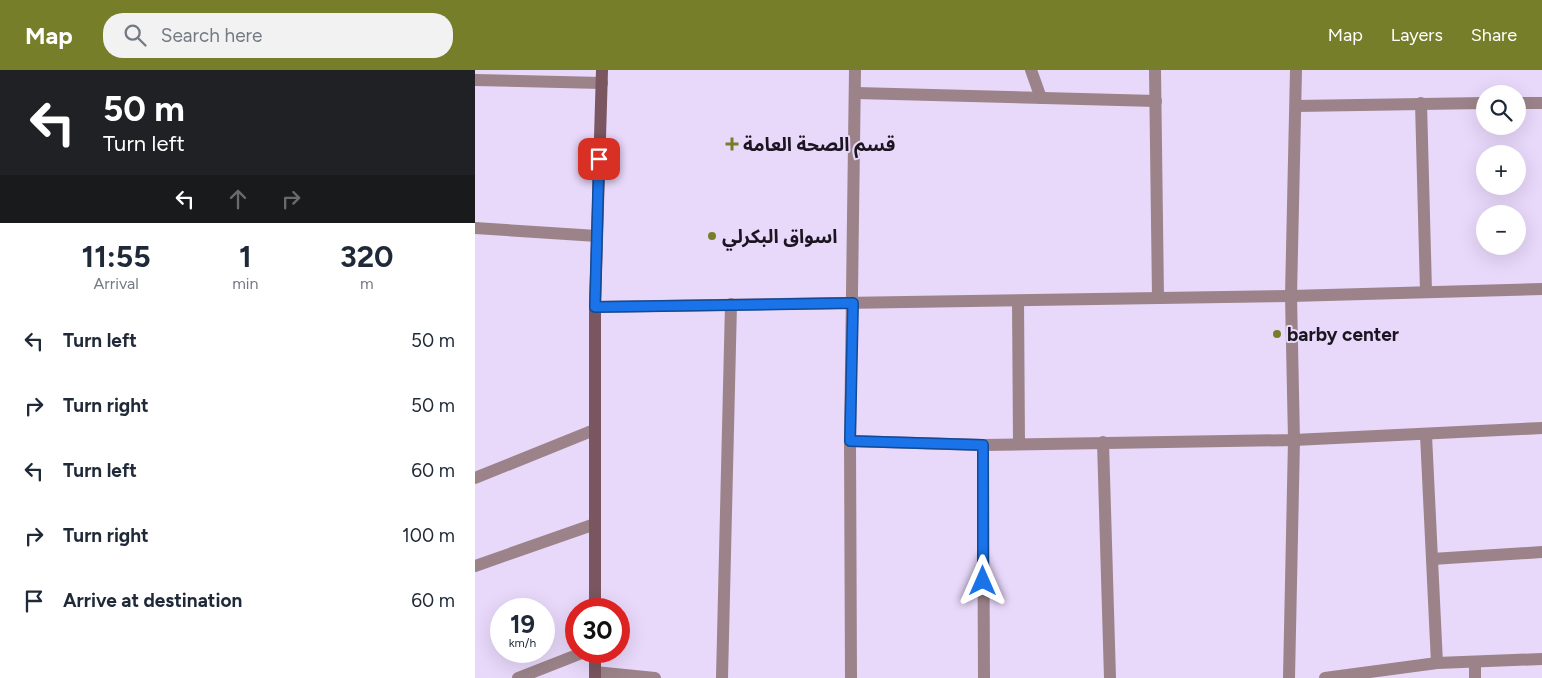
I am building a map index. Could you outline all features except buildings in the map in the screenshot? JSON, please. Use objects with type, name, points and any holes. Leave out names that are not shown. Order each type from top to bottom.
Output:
[{"type":"street","points":[[595,598],[595,307],[602,70]]},
{"type":"street","points":[[851,678],[850,441],[855,70]]},
{"type":"street","points":[[1031,70],[1041,98]]},
{"type":"street","points":[[1155,70],[1158,297]]},
{"type":"street","points":[[1289,678],[1294,440],[1291,296],[1297,106],[1296,70]]},
{"type":"street","points":[[475,80],[602,83]]},
{"type":"street","points":[[856,93],[1156,101]]},
{"type":"street","points":[[1421,103],[1426,292]]},
{"type":"street","points":[[1297,106],[1476,103]]},
{"type":"street","points":[[1526,103],[1542,103]]},
{"type":"street","points":[[475,228],[597,236]]},
{"type":"street","points":[[595,307],[1291,296],[1542,289]]},
{"type":"street","points":[[1018,301],[1019,444]]},
{"type":"street","points":[[721,678],[731,304]]},
{"type":"street","points":[[850,441],[983,445],[1294,440],[1542,428]]},
{"type":"street","points":[[475,478],[594,430]]},
{"type":"street","points":[[1426,435],[1437,663]]},
{"type":"street","points":[[1103,442],[1106,618],[1110,678]]},
{"type":"street","points":[[983,445],[984,678]]},
{"type":"street","points":[[475,566],[595,524]]},
{"type":"street","points":[[1432,559],[1542,552]]},
{"type":"street","points":[[1325,678],[1437,663],[1542,658]]},
{"type":"street","points":[[518,678],[565,660]]},
{"type":"street","points":[[1475,662],[1475,678]]},
{"type":"street","points":[[595,675],[655,678]]},
{"type":"place","name":"قسم الصحة العامة","points":[[732,144]]},
{"type":"place","name":"اسواق البكرلي","points":[[712,236]]},
{"type":"place","name":"barby center","points":[[1277,334]]},
{"type":"route","points":[[599,159],[595,307],[853,303],[850,441],[983,445],[983,581]]}]
